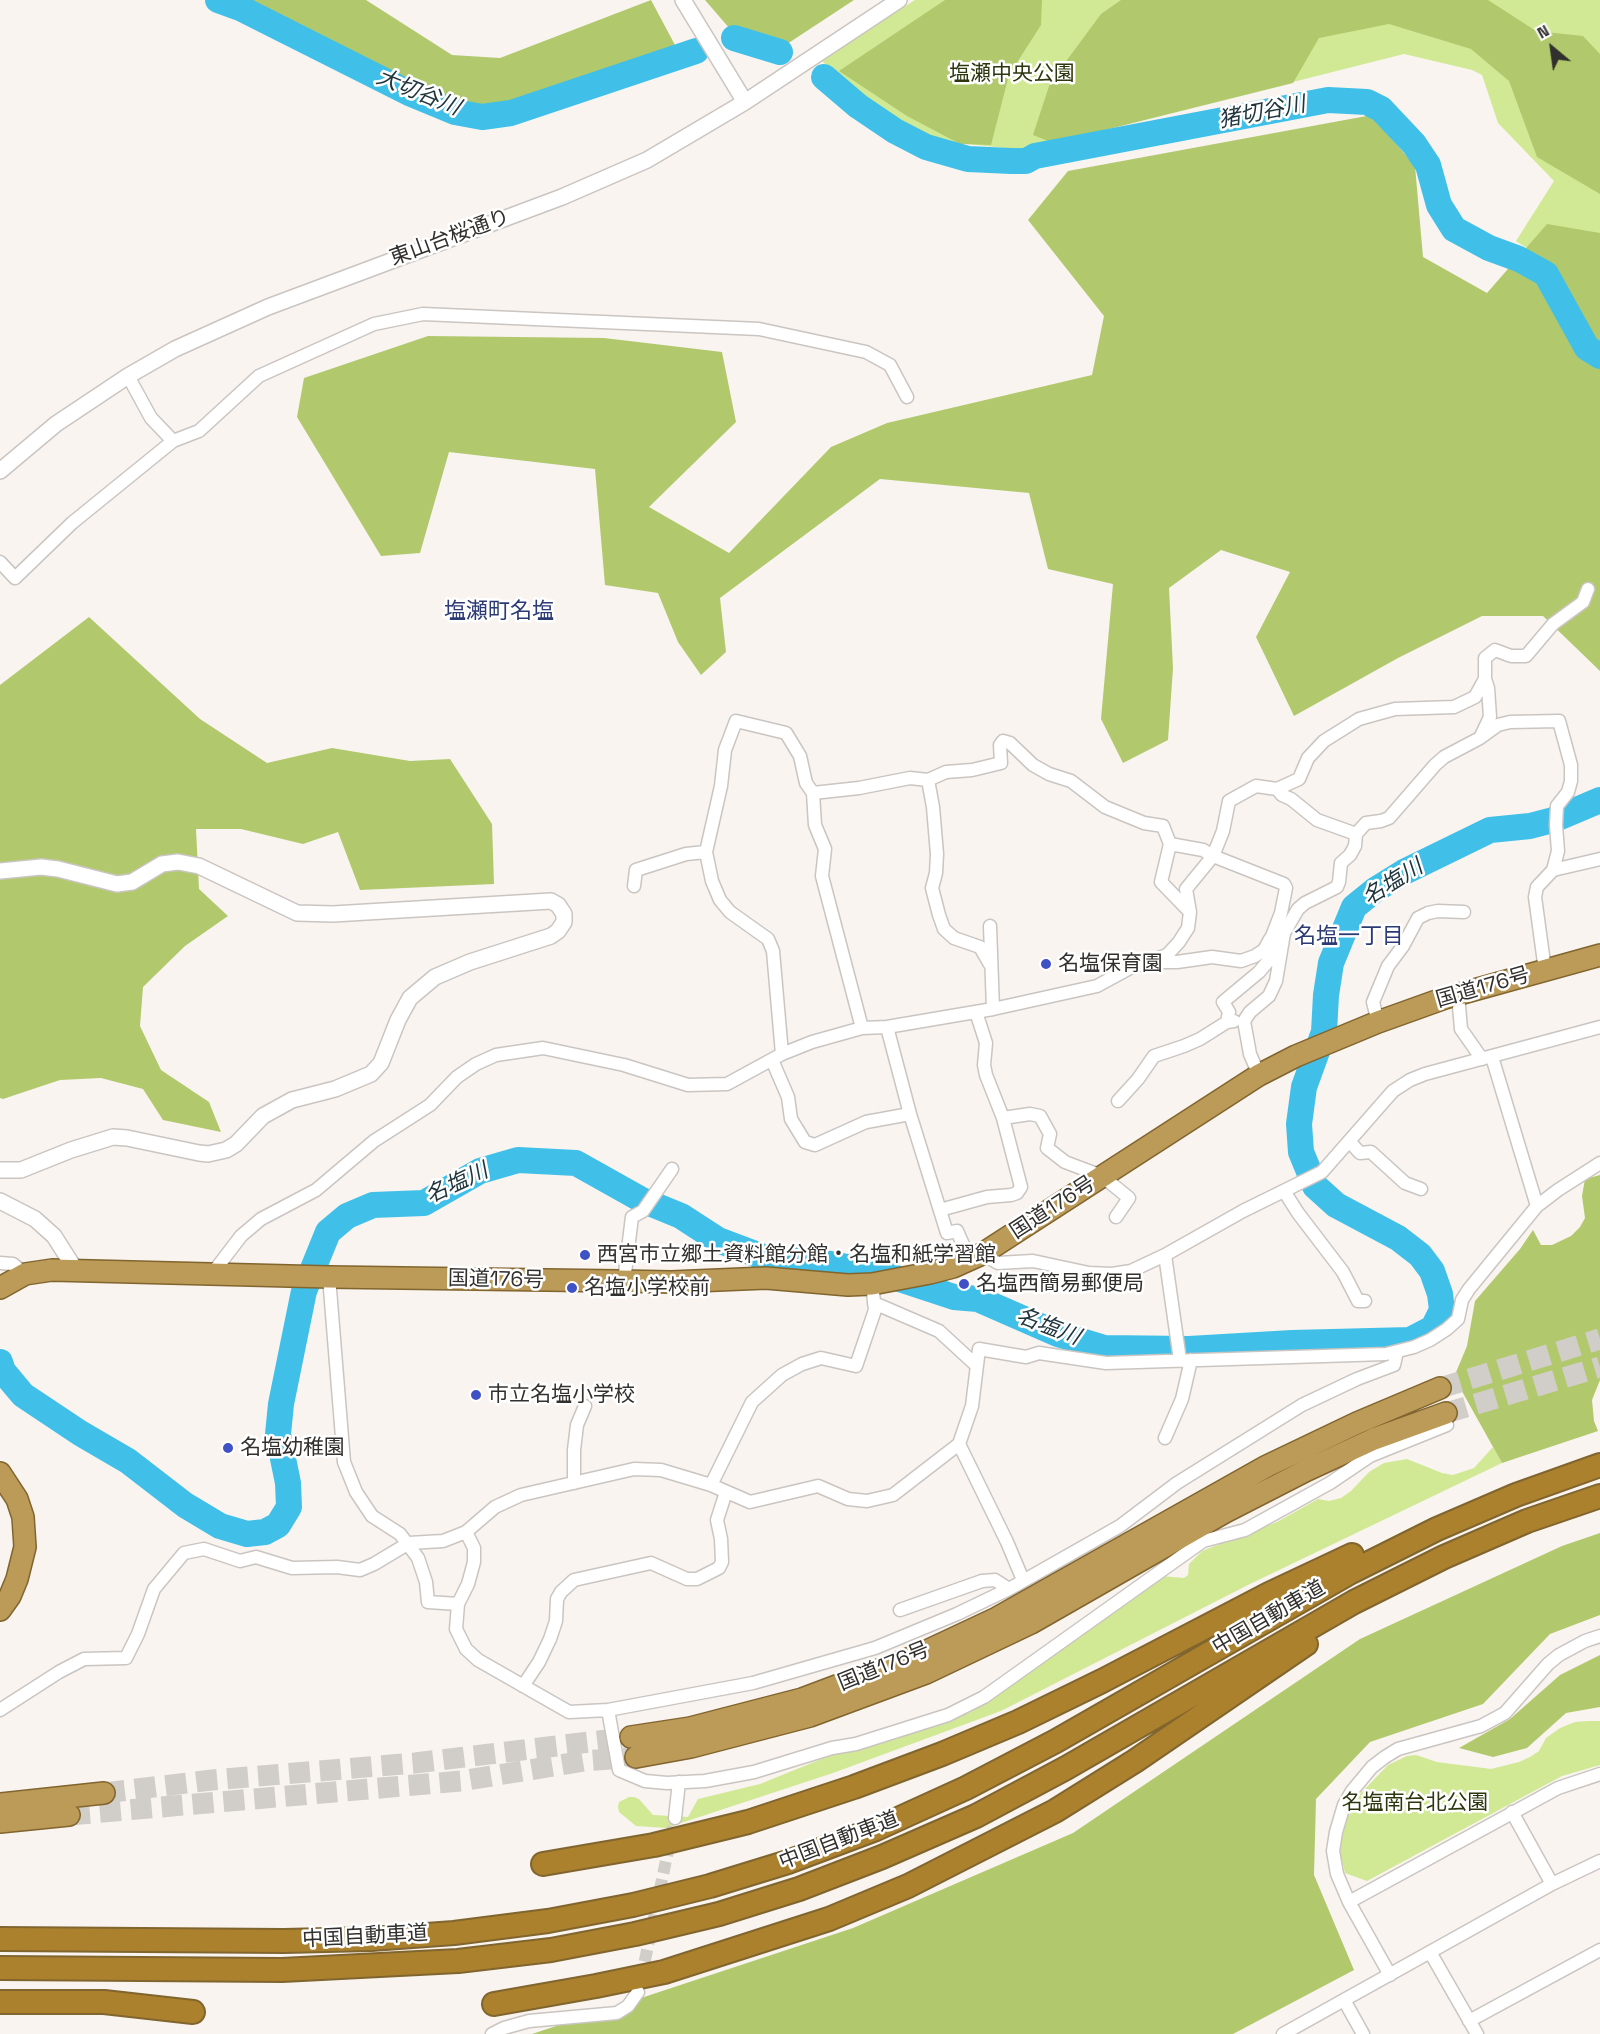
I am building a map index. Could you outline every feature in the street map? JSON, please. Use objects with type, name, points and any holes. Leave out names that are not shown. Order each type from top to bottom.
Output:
[{"type":"highway","name":"国道176号","points":[[0,1288],[25,1274],[75,1269],[328,1277],[671,1282],[766,1278],[848,1285],[873,1293],[976,1257],[1259,1075],[1296,1056],[1378,1022],[1458,995],[1600,955]]},
{"type":"highway","name":"国道176号","points":[[1440,1388],[1357,1423],[1267,1466],[996,1618],[916,1656],[802,1699],[690,1728],[633,1747],[691,1747],[810,1716],[926,1673],[1031,1623],[1225,1512],[1308,1470],[1374,1439],[1447,1419]]},
{"type":"highway","points":[[543,1864],[654,1845],[748,1822],[931,1759],[1018,1722],[1269,1594],[1349,1557],[1523,1485],[1599,1465]]},
{"type":"highway","name":"中国自動車道","points":[[0,1939],[284,1941],[372,1939],[454,1933],[548,1921],[633,1905],[710,1886],[788,1862],[876,1829],[966,1788],[1056,1741],[1351,1572],[1437,1529],[1516,1495],[1599,1465]]},
{"type":"highway","points":[[0,1473],[17,1499],[23,1517],[25,1546],[17,1579],[10,1596],[0,1610]]},
{"type":"highway","name":"中国自動車道","points":[[0,1968],[282,1970],[458,1961],[551,1950],[635,1934],[719,1914],[798,1889],[882,1857],[975,1816],[1066,1768],[1354,1602],[1444,1557],[1527,1521],[1600,1496]]},
{"type":"highway","points":[[494,2004],[664,1972],[829,1919],[908,1886],[1055,1811],[1135,1761],[1368,1603],[1444,1557]]},
{"type":"highway","points":[[0,1804],[104,1793]]},
{"type":"highway","points":[[0,1822],[69,1815]]},
{"type":"highway","points":[[0,2002],[104,2002],[193,2012]]},
{"type":"street","points":[[683,0],[745,102]]},
{"type":"street","name":"東山台桜通り","points":[[0,471],[56,424],[128,376],[175,349],[232,322],[305,292],[562,197],[647,160],[745,102],[899,0]]},
{"type":"street","points":[[0,562],[15,578],[72,523],[173,441],[199,431],[259,376],[374,324],[423,315],[759,329],[866,352],[890,366],[907,397]]},
{"type":"street","points":[[128,376],[151,418],[173,441]]},
{"type":"street","points":[[1480,738],[1490,717],[1485,658],[1495,650],[1511,656],[1526,656],[1552,624],[1583,602],[1588,589]]},
{"type":"street","points":[[212,1274],[241,1236],[261,1219],[316,1190],[374,1141],[430,1105],[457,1077],[496,1054],[543,1048],[624,1065],[688,1085],[727,1084],[777,1057],[812,1042],[862,1028],[887,1027],[993,1009],[1097,986],[1130,968],[1167,955],[1188,928],[1190,912],[1186,889],[1213,856],[1223,831],[1229,801],[1256,786],[1277,789],[1299,779],[1308,758],[1324,741],[1359,719],[1395,709],[1454,706],[1475,697],[1485,679]]},
{"type":"street","points":[[1259,1075],[1250,1054],[1244,1021],[1250,1012],[1269,996],[1276,981],[1284,933],[1298,909],[1337,887],[1340,882],[1341,863],[1356,846],[1356,834],[1366,823],[1389,818],[1444,757],[1480,738],[1498,725],[1510,722],[1559,720],[1571,765],[1571,782],[1568,792],[1557,806],[1558,851],[1553,870],[1537,887],[1535,897],[1545,970]]},
{"type":"street","points":[[862,1028],[822,876],[825,849],[815,825],[813,793],[806,783],[800,756],[786,733],[736,721],[725,750],[721,786],[706,852],[712,881],[720,900],[730,912],[768,939],[773,951],[777,1057],[788,1097],[791,1119],[805,1142],[815,1145],[866,1122],[910,1114]]},
{"type":"street","points":[[813,793],[858,788],[910,778],[928,780],[946,772],[972,770],[1001,763],[1000,745],[1003,741],[1010,743],[1033,765],[1049,774],[1071,781],[1105,807],[1144,823],[1163,826],[1170,844],[1161,882],[1190,912]]},
{"type":"street","points":[[928,780],[937,854],[932,888],[939,915],[944,929],[954,938],[980,947],[992,966]]},
{"type":"street","points":[[1277,789],[1281,795],[1291,799],[1317,820],[1356,834]]},
{"type":"street","points":[[1149,962],[1178,962],[1212,957],[1242,961],[1255,956],[1264,950],[1270,939],[1281,913],[1286,888],[1284,884],[1203,850],[1170,844]]},
{"type":"street","points":[[634,886],[636,870],[686,854],[706,852]]},
{"type":"street","points":[[1553,870],[1600,859]]},
{"type":"street","points":[[0,871],[41,867],[117,884],[132,882],[162,864],[178,862],[199,866],[297,913],[333,914],[550,901],[558,905],[564,914],[564,922],[551,936],[470,962],[435,977],[410,998],[398,1020],[381,1063],[371,1074],[335,1089],[292,1100],[263,1116],[236,1144],[226,1150],[208,1154],[199,1153],[113,1137],[99,1140],[21,1170],[0,1170]]},
{"type":"street","points":[[1378,1022],[1373,1002],[1388,966],[1418,918],[1438,911],[1464,912]]},
{"type":"street","points":[[990,926],[993,1009]]},
{"type":"street","points":[[1227,1022],[1229,1012],[1223,1002],[1259,972],[1269,959],[1270,939]]},
{"type":"street","points":[[1458,995],[1461,1029],[1487,1058],[1537,1206]]},
{"type":"street","points":[[940,1210],[976,1200],[1011,1196],[1021,1187],[1003,1118],[986,1074],[984,1065],[986,1043],[976,1012]]},
{"type":"street","points":[[1118,1101],[1154,1056],[1200,1039],[1227,1022],[1244,1021]]},
{"type":"street","points":[[887,1027],[910,1114],[947,1233],[957,1231],[976,1257],[998,1263],[1033,1261],[1089,1273],[1112,1274],[1131,1270],[1165,1255],[1243,1211],[1322,1172],[1393,1091],[1410,1080],[1600,1027]]},
{"type":"street","points":[[1003,1118],[1030,1114],[1040,1116],[1050,1134],[1047,1148],[1065,1162],[1102,1176],[1129,1198],[1116,1217]]},
{"type":"street","points":[[1349,1141],[1360,1153],[1371,1152],[1405,1183],[1421,1189]]},
{"type":"street","points":[[0,1710],[59,1672],[84,1659],[126,1658],[138,1634],[154,1589],[184,1553],[204,1549],[240,1561],[256,1557],[292,1568],[337,1567],[360,1570],[409,1543],[443,1541],[466,1532],[495,1507],[521,1495],[634,1469],[661,1470],[711,1485],[750,1502],[818,1486],[848,1499],[867,1502],[893,1495],[958,1444],[972,1406],[979,1349],[1026,1357],[1039,1353],[1106,1363],[1397,1352],[1430,1340],[1458,1319],[1462,1300],[1469,1289],[1537,1206],[1600,1162]]},
{"type":"street","points":[[624,1281],[632,1217],[643,1210],[672,1169]]},
{"type":"street","points":[[1284,1191],[1343,1272],[1358,1301],[1365,1301]]},
{"type":"street","points":[[0,1202],[35,1219],[54,1236],[75,1269]]},
{"type":"street","points":[[1165,1255],[1185,1360],[1182,1399],[1166,1438]]},
{"type":"street","points":[[0,1263],[13,1264],[25,1274]]},
{"type":"street","points":[[328,1277],[344,1462],[356,1492],[372,1516],[400,1534],[418,1557],[426,1582],[428,1602],[458,1604]]},
{"type":"street","points":[[873,1293],[939,1331],[977,1366]]},
{"type":"street","points":[[711,1485],[752,1402],[782,1375],[802,1364],[821,1359],[856,1366],[875,1310],[873,1293]]},
{"type":"street","points":[[466,1532],[474,1548],[474,1562],[468,1584],[458,1604],[456,1629],[466,1649],[478,1660],[568,1712],[609,1710],[753,1683],[875,1648],[957,1614],[1008,1589],[1120,1526],[1177,1483],[1302,1405],[1356,1379],[1394,1365],[1397,1352]]},
{"type":"street","points":[[574,1483],[576,1433],[585,1406]]},
{"type":"street","points":[[609,1710],[620,1770],[645,1781],[667,1783],[754,1772],[832,1748],[856,1744],[948,1714],[984,1697],[1203,1541],[1245,1530],[1330,1483],[1371,1456],[1447,1419]]},
{"type":"street","points":[[958,1444],[1007,1542],[1023,1580]]},
{"type":"street","points":[[523,1686],[539,1662],[550,1639],[556,1621],[557,1599],[574,1580],[651,1563],[687,1579],[697,1579],[719,1568],[722,1562],[722,1539],[717,1520],[726,1492]]},
{"type":"street","points":[[900,1610],[982,1581],[995,1580],[1008,1589]]},
{"type":"street","points":[[1390,1975],[1349,1902],[1337,1874],[1333,1851],[1339,1817],[1344,1804],[1362,1778],[1385,1757],[1398,1749],[1468,1730],[1493,1720],[1505,1713],[1548,1664],[1559,1655],[1600,1636]]},
{"type":"street","points":[[1349,1902],[1558,1788],[1600,1774]]},
{"type":"street","points":[[675,1818],[679,1782]]},
{"type":"street","points":[[1512,1812],[1552,1884]]},
{"type":"street","points":[[1283,2034],[1552,1884],[1600,1861]]},
{"type":"street","points":[[1469,2021],[1600,1950]]},
{"type":"street","points":[[1430,1952],[1477,2034]]},
{"type":"street","points":[[492,2034],[529,2021],[617,2013],[628,2006],[638,1992]]},
{"type":"street","points":[[1344,2000],[1364,2034]]},
{"type":"green space","points":[[229,0],[366,0],[452,55],[500,58],[651,0],[675,45],[507,109],[445,104]]},
{"type":"green space","points":[[705,0],[854,0],[784,46],[730,29]]},
{"type":"green space","name":"塩瀬中央公園","points":[[915,0],[1600,0],[1600,339],[1559,269],[1516,241],[1554,181],[1498,123],[1482,75],[1472,70],[1404,54],[1023,150],[941,141],[864,102],[821,60]]},
{"type":"green space","points":[[945,0],[1042,0],[1041,25],[1009,75],[991,145],[960,144],[907,116],[839,71]]},
{"type":"green space","points":[[1121,0],[1488,0],[1536,31],[1583,36],[1600,54],[1600,194],[1537,157],[1509,81],[1471,49],[1389,24],[1319,38],[1293,83],[1053,143],[1033,135],[1050,83],[1101,14]]},
{"type":"green space","points":[[1372,115],[1415,166],[1423,257],[1487,293],[1547,224],[1600,233],[1600,671],[1543,616],[1482,616],[1398,658],[1294,716],[1256,637],[1290,572],[1221,550],[1169,588],[1173,668],[1168,740],[1123,763],[1101,719],[1113,584],[1048,569],[1029,493],[880,479],[720,598],[726,652],[701,675],[678,642],[658,593],[605,585],[595,469],[449,452],[420,553],[381,556],[297,417],[304,378],[428,336],[604,338],[722,352],[736,422],[649,507],[729,553],[831,447],[887,423],[1092,375],[1104,316],[1028,220],[1068,171]]},
{"type":"green space","points":[[89,617],[200,719],[267,763],[332,748],[410,761],[450,759],[492,824],[494,884],[360,890],[338,832],[303,844],[241,829],[196,829],[199,889],[228,916],[185,946],[143,987],[140,1026],[161,1070],[209,1102],[221,1132],[163,1120],[143,1089],[101,1078],[60,1080],[3,1099],[0,1098],[0,685]]},
{"type":"green space","points":[[1600,1175],[1600,1380],[1592,1400],[1594,1421],[1598,1431],[1502,1463],[1454,1377],[1467,1346],[1475,1301],[1520,1249],[1533,1230],[1541,1245],[1552,1245],[1571,1236],[1580,1227],[1585,1218],[1582,1196],[1585,1179]]},
{"type":"green space","points":[[1493,1447],[1502,1463],[1250,1584],[1001,1711],[833,1773],[666,1828],[636,1826],[619,1812],[619,1802],[634,1797],[639,1799],[653,1815],[688,1817],[698,1799],[760,1784],[824,1758],[971,1712],[1161,1576],[1184,1578],[1188,1575],[1189,1564],[1202,1551],[1277,1522],[1318,1499],[1329,1501],[1341,1498],[1369,1472],[1384,1463],[1407,1459],[1453,1475],[1474,1468]]},
{"type":"green space","points":[[1600,1533],[1600,1615],[1550,1634],[1483,1704],[1370,1742],[1316,1799],[1314,1875],[1354,1970],[1233,2034],[532,2034],[853,1928],[1073,1833],[1360,1639],[1562,1546]]},
{"type":"green space","points":[[1600,1655],[1600,1707],[1566,1713],[1527,1748],[1493,1757],[1459,1748],[1510,1719],[1560,1675]]},
{"type":"green space","name":"名塩南台北公園","points":[[1600,1721],[1600,1765],[1562,1776],[1367,1881],[1345,1873],[1340,1852],[1341,1834],[1347,1818],[1360,1794],[1388,1765],[1407,1756],[1416,1755],[1437,1762],[1491,1769],[1530,1757],[1539,1751],[1546,1738],[1560,1728],[1575,1722]]},
{"type":"waterway","name":"大切谷川","points":[[218,0],[240,8],[409,93],[455,112],[482,117],[511,113],[696,51]]},
{"type":"waterway","name":"猪切谷川","points":[[734,38],[780,52]]},
{"type":"waterway","name":"猪切谷川","points":[[824,77],[858,106],[895,131],[926,147],[968,159],[1011,161],[1026,161],[1035,156],[1328,100],[1367,102],[1381,109],[1414,144],[1428,165],[1439,205],[1454,229],[1546,274],[1587,348],[1600,356]]},
{"type":"waterway","name":"名塩川","points":[[0,1362],[3,1371],[23,1395],[80,1433],[128,1461],[185,1505],[220,1526],[247,1534],[265,1532],[278,1525],[289,1507],[288,1483],[278,1434],[281,1404],[304,1291],[328,1232],[347,1216],[373,1205],[424,1203],[480,1171],[518,1160],[576,1163],[642,1200],[681,1216],[718,1240],[771,1260],[814,1261],[881,1273],[954,1297],[978,1299],[1058,1334],[1104,1348],[1189,1349],[1292,1343],[1410,1340],[1433,1328],[1442,1310],[1440,1294],[1432,1271],[1420,1255],[1398,1238],[1336,1205],[1315,1186],[1301,1152],[1299,1124],[1304,1087],[1324,1032],[1331,963],[1354,907],[1375,890],[1404,872],[1490,830],[1530,826],[1553,820],[1600,800]]},
{"type":"tunnel","points":[[1440,1388],[1600,1339]]},
{"type":"tunnel","points":[[1446,1413],[1600,1367]]},
{"type":"tunnel","points":[[104,1793],[212,1780],[415,1763],[631,1737]]},
{"type":"tunnel","points":[[69,1815],[461,1781],[584,1761],[636,1757]]},
{"type":"tunnel","points":[[641,1979],[675,1818]]},
{"type":"place","name":"名塩保育園","points":[[1046,964]]},
{"type":"place","name":"西宮市立郷土資料館分館・名塩和紙学習館","points":[[585,1255]]},
{"type":"place","name":"名塩西簡易郵便局","points":[[964,1284]]},
{"type":"place","name":"名塩小学校前","points":[[572,1288]]},
{"type":"place","name":"市立名塩小学校","points":[[476,1395]]},
{"type":"place","name":"名塩幼稚園","points":[[228,1448]]},
{"type":"district","name":"塩瀬町名塩","points":[[499,612]]},
{"type":"district","name":"名塩一丁目","points":[[1349,937]]}]
